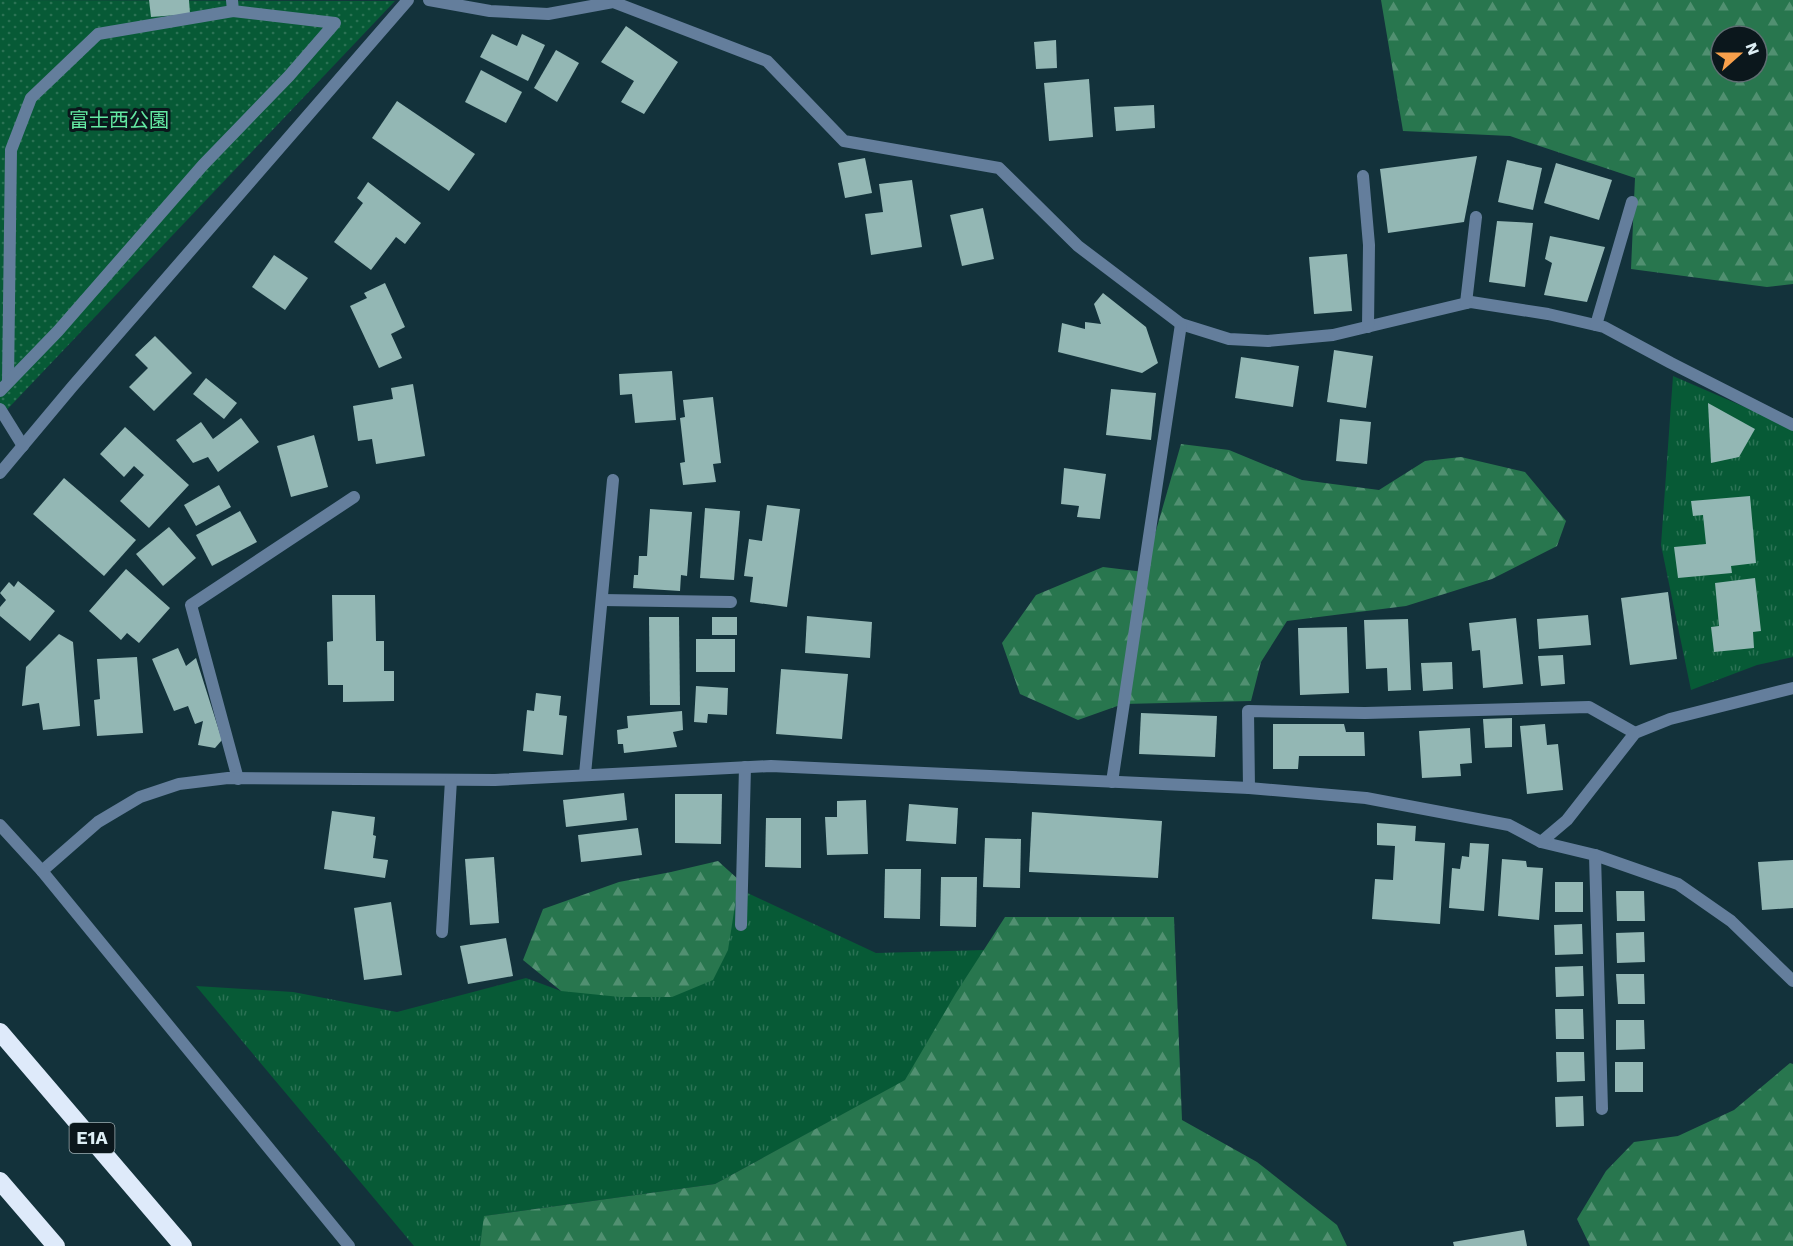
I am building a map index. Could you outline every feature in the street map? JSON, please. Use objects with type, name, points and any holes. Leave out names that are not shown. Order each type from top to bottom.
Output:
[{"type":"highway","name":"E1A","points":[[0,1032],[183,1246]]},
{"type":"highway","points":[[0,1181],[56,1246]]},
{"type":"street","points":[[0,473],[408,0]]},
{"type":"street","points":[[429,0],[490,12],[548,14],[613,2],[767,61],[844,141],[999,168],[1078,246],[1181,324],[1229,339],[1268,340],[1333,335],[1471,302],[1548,314],[1604,327],[1793,425]]},
{"type":"street","points":[[232,5],[335,23],[289,76],[203,165],[58,331],[4,387],[11,150],[31,98],[98,34],[232,5]]},
{"type":"street","points":[[1363,176],[1369,245],[1368,327]]},
{"type":"street","points":[[1596,325],[1632,202]]},
{"type":"street","points":[[1466,303],[1476,217]]},
{"type":"street","points":[[1112,782],[1181,324]]},
{"type":"street","points":[[0,409],[23,446]]},
{"type":"street","points":[[585,774],[613,480]]},
{"type":"street","points":[[238,778],[191,605],[354,497]]},
{"type":"street","points":[[602,600],[731,602]]},
{"type":"street","points":[[1541,842],[1567,820],[1635,733],[1670,719],[1793,688]]},
{"type":"street","points":[[1249,788],[1248,711],[1365,712],[1589,707],[1635,733]]},
{"type":"street","points":[[42,871],[98,822],[140,796],[179,784],[238,778],[495,780],[771,766],[1249,788],[1366,798],[1509,825],[1541,842],[1595,855],[1678,884],[1731,921],[1793,981]]},
{"type":"street","points":[[741,925],[745,767]]},
{"type":"street","points":[[442,932],[451,780]]},
{"type":"street","points":[[0,825],[42,871],[349,1246]]},
{"type":"street","points":[[1595,855],[1602,1109]]},
{"type":"green space","name":"富士西公園","points":[[0,0],[395,1],[0,417]]},
{"type":"green space","points":[[1381,0],[1793,0],[1793,284],[1767,287],[1631,269],[1635,178],[1510,136],[1403,131]]},
{"type":"green space","points":[[1673,376],[1793,428],[1793,657],[1757,665],[1691,690],[1661,545]]},
{"type":"green space","points":[[1181,444],[1229,450],[1302,480],[1379,490],[1425,461],[1461,457],[1525,472],[1566,521],[1557,546],[1492,579],[1406,606],[1287,621],[1261,662],[1251,701],[1123,704],[1078,720],[1020,694],[1002,643],[1036,595],[1103,567],[1144,572]]},
{"type":"green space","points":[[718,861],[739,880],[728,950],[713,980],[672,997],[620,997],[561,991],[523,960],[543,909],[619,882]]},
{"type":"green space","points":[[737,888],[876,953],[984,950],[906,1080],[715,1184],[485,1216],[480,1246],[414,1246],[196,986],[293,992],[397,1012],[526,978],[561,991]]},
{"type":"green space","points":[[1005,917],[1174,917],[1182,1120],[1257,1162],[1337,1225],[1347,1246],[480,1246],[484,1216],[715,1184],[905,1080],[956,993]]},
{"type":"green space","points":[[1790,1063],[1793,1064],[1793,1246],[1590,1246],[1577,1219],[1606,1171],[1634,1142],[1678,1136],[1734,1110]]},
{"type":"building","points":[[149,0],[189,0],[190,14],[151,17]]},
{"type":"building","points":[[626,26],[678,62],[644,114],[621,102],[634,81],[601,62]]},
{"type":"building","points":[[492,34],[517,46],[522,34],[545,45],[528,81],[480,57]]},
{"type":"building","points":[[1056,40],[1057,68],[1036,69],[1034,42]]},
{"type":"building","points":[[556,50],[579,63],[557,102],[534,88]]},
{"type":"building","points":[[481,70],[522,92],[506,123],[465,102]]},
{"type":"building","points":[[1089,79],[1093,137],[1049,141],[1044,83]]},
{"type":"building","points":[[397,101],[475,154],[449,191],[372,138]]},
{"type":"building","points":[[1154,105],[1155,128],[1116,131],[1114,107]]},
{"type":"building","points":[[1477,156],[1464,222],[1388,233],[1380,169]]},
{"type":"building","points":[[865,158],[872,193],[845,198],[838,163]]},
{"type":"building","points":[[1507,160],[1542,168],[1533,210],[1498,202]]},
{"type":"building","points":[[1556,163],[1612,180],[1599,220],[1544,203]]},
{"type":"building","points":[[912,180],[922,247],[871,255],[865,214],[883,212],[879,184]]},
{"type":"building","points":[[368,182],[421,223],[405,244],[396,237],[371,270],[334,242],[363,203],[357,198]]},
{"type":"building","points":[[983,208],[994,259],[962,266],[950,215]]},
{"type":"building","points":[[1497,221],[1533,223],[1525,287],[1489,282]]},
{"type":"building","points":[[1550,236],[1605,247],[1587,302],[1544,295],[1552,263],[1545,259]]},
{"type":"building","points":[[1347,254],[1352,311],[1314,314],[1309,257]]},
{"type":"building","points":[[274,255],[308,278],[285,310],[252,287]]},
{"type":"building","points":[[385,283],[405,327],[391,334],[402,358],[379,368],[350,306],[367,298],[364,293]]},
{"type":"building","points":[[1103,293],[1146,327],[1158,363],[1142,373],[1058,352],[1062,323],[1085,329],[1085,322],[1101,324],[1094,304]]},
{"type":"building","points":[[155,336],[192,373],[154,411],[129,387],[148,368],[135,355]]},
{"type":"building","points":[[1334,350],[1373,356],[1366,408],[1327,402]]},
{"type":"building","points":[[1241,357],[1299,366],[1293,407],[1235,398]]},
{"type":"building","points":[[672,371],[676,420],[635,423],[632,394],[620,395],[619,374]]},
{"type":"building","points":[[206,378],[237,403],[224,419],[193,394]]},
{"type":"building","points":[[413,384],[425,456],[376,464],[372,439],[358,441],[353,406],[393,399],[391,388]]},
{"type":"building","points":[[1111,389],[1156,393],[1151,440],[1106,435]]},
{"type":"building","points":[[713,397],[721,463],[713,464],[716,482],[683,485],[680,463],[685,462],[680,418],[685,417],[683,400]]},
{"type":"building","points":[[1708,403],[1755,429],[1739,457],[1711,463]]},
{"type":"building","points":[[241,418],[259,442],[218,472],[208,457],[193,463],[176,440],[201,422],[213,439]]},
{"type":"building","points":[[1340,419],[1371,422],[1367,464],[1336,461]]},
{"type":"building","points":[[125,427],[189,485],[149,528],[120,501],[144,475],[134,466],[124,477],[100,454]]},
{"type":"building","points":[[314,435],[328,487],[291,497],[277,446]]},
{"type":"building","points":[[1064,468],[1106,474],[1100,519],[1077,517],[1079,506],[1061,504]]},
{"type":"building","points":[[64,478],[136,540],[104,576],[33,514]]},
{"type":"building","points":[[219,485],[231,507],[196,526],[184,505]]},
{"type":"building","points":[[1750,496],[1756,563],[1731,566],[1732,573],[1678,578],[1674,547],[1706,544],[1703,515],[1693,516],[1691,501]]},
{"type":"building","points":[[767,505],[800,509],[787,607],[750,602],[753,577],[744,576],[749,539],[762,541]]},
{"type":"building","points":[[705,508],[740,511],[734,580],[700,578]]},
{"type":"building","points":[[650,509],[692,512],[687,576],[681,575],[680,591],[633,588],[634,575],[638,575],[639,556],[647,556]]},
{"type":"building","points":[[240,511],[257,542],[212,566],[196,535]]},
{"type":"building","points":[[169,527],[196,558],[163,586],[136,554]]},
{"type":"building","points":[[126,569],[170,608],[139,643],[127,633],[121,640],[89,611]]},
{"type":"building","points":[[1755,578],[1761,631],[1753,632],[1754,648],[1714,652],[1711,627],[1719,626],[1715,583]]},
{"type":"building","points":[[18,581],[55,611],[30,641],[0,616],[0,607],[6,600],[0,593],[9,582],[14,587]]},
{"type":"building","points":[[1668,592],[1677,659],[1630,665],[1621,598]]},
{"type":"building","points":[[332,595],[375,595],[376,641],[384,641],[384,671],[394,671],[394,701],[343,702],[343,685],[328,685],[327,642],[333,641]]},
{"type":"building","points":[[1588,615],[1591,645],[1539,649],[1537,619]]},
{"type":"building","points":[[807,616],[872,622],[870,658],[805,653]]},
{"type":"building","points":[[649,617],[679,617],[680,705],[650,705]]},
{"type":"building","points":[[712,617],[737,617],[737,635],[712,635]]},
{"type":"building","points":[[1516,618],[1523,684],[1483,688],[1480,650],[1472,651],[1469,623]]},
{"type":"building","points":[[1408,619],[1411,690],[1388,691],[1387,668],[1366,669],[1364,620]]},
{"type":"building","points":[[1347,627],[1349,693],[1300,695],[1298,628]]},
{"type":"building","points":[[59,634],[73,642],[80,726],[43,730],[39,703],[22,706],[26,667]]},
{"type":"building","points":[[696,639],[735,639],[735,672],[696,672]]},
{"type":"building","points":[[178,648],[186,666],[196,658],[222,740],[215,748],[198,745],[203,721],[195,724],[188,706],[174,711],[152,659]]},
{"type":"building","points":[[1563,655],[1565,684],[1541,686],[1538,656]]},
{"type":"building","points":[[137,657],[143,733],[97,736],[94,700],[100,699],[97,659]]},
{"type":"building","points":[[1452,662],[1453,689],[1423,691],[1421,663]]},
{"type":"building","points":[[781,669],[848,674],[842,739],[776,734]]},
{"type":"building","points":[[696,686],[728,688],[727,715],[708,714],[707,723],[694,722]]},
{"type":"building","points":[[536,693],[561,696],[559,715],[567,716],[563,755],[523,751],[527,710],[534,711]]},
{"type":"building","points":[[682,711],[683,730],[673,732],[677,747],[624,753],[623,744],[618,744],[617,730],[628,728],[627,716]]},
{"type":"building","points":[[1141,713],[1217,716],[1215,757],[1139,754]]},
{"type":"building","points":[[1512,718],[1512,747],[1485,748],[1483,719]]},
{"type":"building","points":[[1273,724],[1344,724],[1346,732],[1364,732],[1365,756],[1299,756],[1298,769],[1273,769]]},
{"type":"building","points":[[1545,724],[1547,745],[1558,744],[1563,790],[1527,794],[1520,726]]},
{"type":"building","points":[[1470,728],[1472,763],[1460,764],[1461,776],[1422,778],[1419,731]]},
{"type":"building","points":[[624,793],[627,820],[566,827],[563,800]]},
{"type":"building","points":[[675,794],[722,794],[721,844],[675,843]]},
{"type":"building","points":[[866,800],[868,854],[827,855],[825,817],[837,817],[837,801]]},
{"type":"building","points":[[909,804],[958,808],[956,844],[906,841]]},
{"type":"building","points":[[332,811],[375,817],[373,835],[376,836],[373,858],[388,860],[385,878],[324,869]]},
{"type":"building","points":[[1032,812],[1162,821],[1158,878],[1029,872]]},
{"type":"building","points":[[766,818],[801,818],[801,868],[765,867]]},
{"type":"building","points":[[1377,823],[1416,826],[1415,841],[1445,843],[1440,924],[1372,919],[1375,879],[1393,880],[1395,846],[1377,845]]},
{"type":"building","points":[[638,828],[642,855],[581,862],[578,835]]},
{"type":"building","points":[[985,838],[1021,839],[1020,888],[983,887]]},
{"type":"building","points":[[1470,843],[1489,844],[1484,911],[1449,908],[1452,868],[1460,869],[1462,856],[1469,857]]},
{"type":"building","points":[[494,857],[499,923],[470,925],[465,859]]},
{"type":"building","points":[[1502,859],[1526,861],[1527,867],[1543,868],[1539,920],[1498,916]]},
{"type":"building","points":[[1793,860],[1793,908],[1762,910],[1758,862]]},
{"type":"building","points":[[885,869],[921,869],[920,919],[884,918]]},
{"type":"building","points":[[941,877],[977,877],[976,927],[940,926]]},
{"type":"building","points":[[1555,882],[1583,882],[1583,912],[1555,912]]},
{"type":"building","points":[[1616,891],[1644,891],[1645,921],[1617,921]]},
{"type":"building","points":[[391,902],[402,975],[364,980],[354,908]]},
{"type":"building","points":[[1582,924],[1583,954],[1555,955],[1554,925]]},
{"type":"building","points":[[1644,932],[1645,962],[1617,963],[1616,933]]},
{"type":"building","points":[[506,938],[513,976],[468,984],[460,946]]},
{"type":"building","points":[[1583,966],[1584,996],[1556,997],[1555,967]]},
{"type":"building","points":[[1616,974],[1644,974],[1645,1004],[1618,1004]]},
{"type":"building","points":[[1555,1009],[1583,1009],[1584,1039],[1556,1039]]},
{"type":"building","points":[[1616,1020],[1644,1020],[1645,1049],[1616,1050]]},
{"type":"building","points":[[1556,1052],[1584,1052],[1585,1081],[1557,1082]]},
{"type":"building","points":[[1615,1062],[1643,1062],[1643,1092],[1615,1092]]},
{"type":"building","points":[[1583,1096],[1584,1126],[1556,1127],[1555,1097]]},
{"type":"building","points":[[1524,1230],[1527,1246],[1454,1246],[1453,1242]]}]
